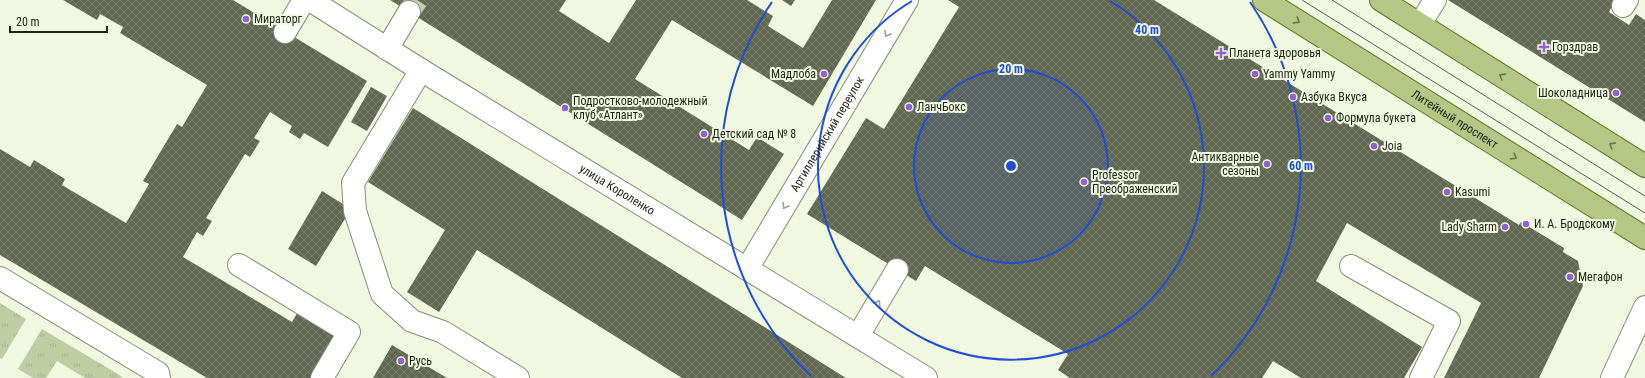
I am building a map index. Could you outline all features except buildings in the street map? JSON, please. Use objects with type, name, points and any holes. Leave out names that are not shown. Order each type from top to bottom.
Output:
[{"type":"main road","name":"Литейный проспект","points":[[1264,0],[1645,238]]},
{"type":"main road","points":[[1381,0],[1645,166]]},
{"type":"street","points":[[285,32],[304,0]]},
{"type":"street","name":"улица Короленко","points":[[310,0],[421,70],[926,378]]},
{"type":"street","name":"Артиллерийский переулок","points":[[747,269],[907,0]]},
{"type":"street","points":[[1420,24],[1435,0]]},
{"type":"street","points":[[387,49],[409,12]]},
{"type":"street","points":[[421,70],[353,183],[355,211],[382,294],[412,321],[443,332],[518,378]]},
{"type":"street","points":[[239,265],[349,332],[322,378]]},
{"type":"street","points":[[1350,266],[1449,321],[1421,378]]},
{"type":"street","points":[[858,336],[897,270]]},
{"type":"street","points":[[0,278],[158,373],[159,378]]},
{"type":"street","points":[[1612,378],[1645,307]]},
{"type":"green space","points":[[0,303],[26,319],[2,359],[0,358]]},
{"type":"green space","points":[[42,329],[123,378],[85,378],[57,361],[46,378],[33,378],[18,369]]},
{"type":"tunnel","points":[[409,12],[417,0]]},
{"type":"tram line","points":[[1302,0],[1645,213]]},
{"type":"tram line","points":[[1332,0],[1645,196]]},
{"type":"place","name":"Мираторг","points":[[246,19]]},
{"type":"place","name":"Горздрав","points":[[1544,47]]},
{"type":"place","name":"Планета здоровья","points":[[1221,53]]},
{"type":"place","name":"Мадлоба","points":[[824,74]]},
{"type":"place","name":"Yammy Yammy","points":[[1255,74]]},
{"type":"place","name":"Шоколадница","points":[[1616,93]]},
{"type":"place","name":"Азбука Вкуса","points":[[1293,97]]},
{"type":"place","name":"ЛанчБокс","points":[[909,107]]},
{"type":"place","name":"Подростково-молодежный клуб «Атлант»","points":[[565,108]]},
{"type":"place","name":"Формула букета","points":[[1328,118]]},
{"type":"place","name":"Детский сад № 8","points":[[704,134]]},
{"type":"place","name":"Joia","points":[[1374,146]]},
{"type":"place","name":"Антикварные сезоны","points":[[1267,164]]},
{"type":"place","name":"Professor Преображенский","points":[[1084,182]]},
{"type":"place","name":"Kasumi","points":[[1447,192]]},
{"type":"place","name":"И. А. Бродскому","points":[[1526,224]]},
{"type":"place","name":"Lady Sharm","points":[[1505,227]]},
{"type":"place","name":"Мегафон","points":[[1570,277]]},
{"type":"place","name":"Русь","points":[[401,361]]}]
